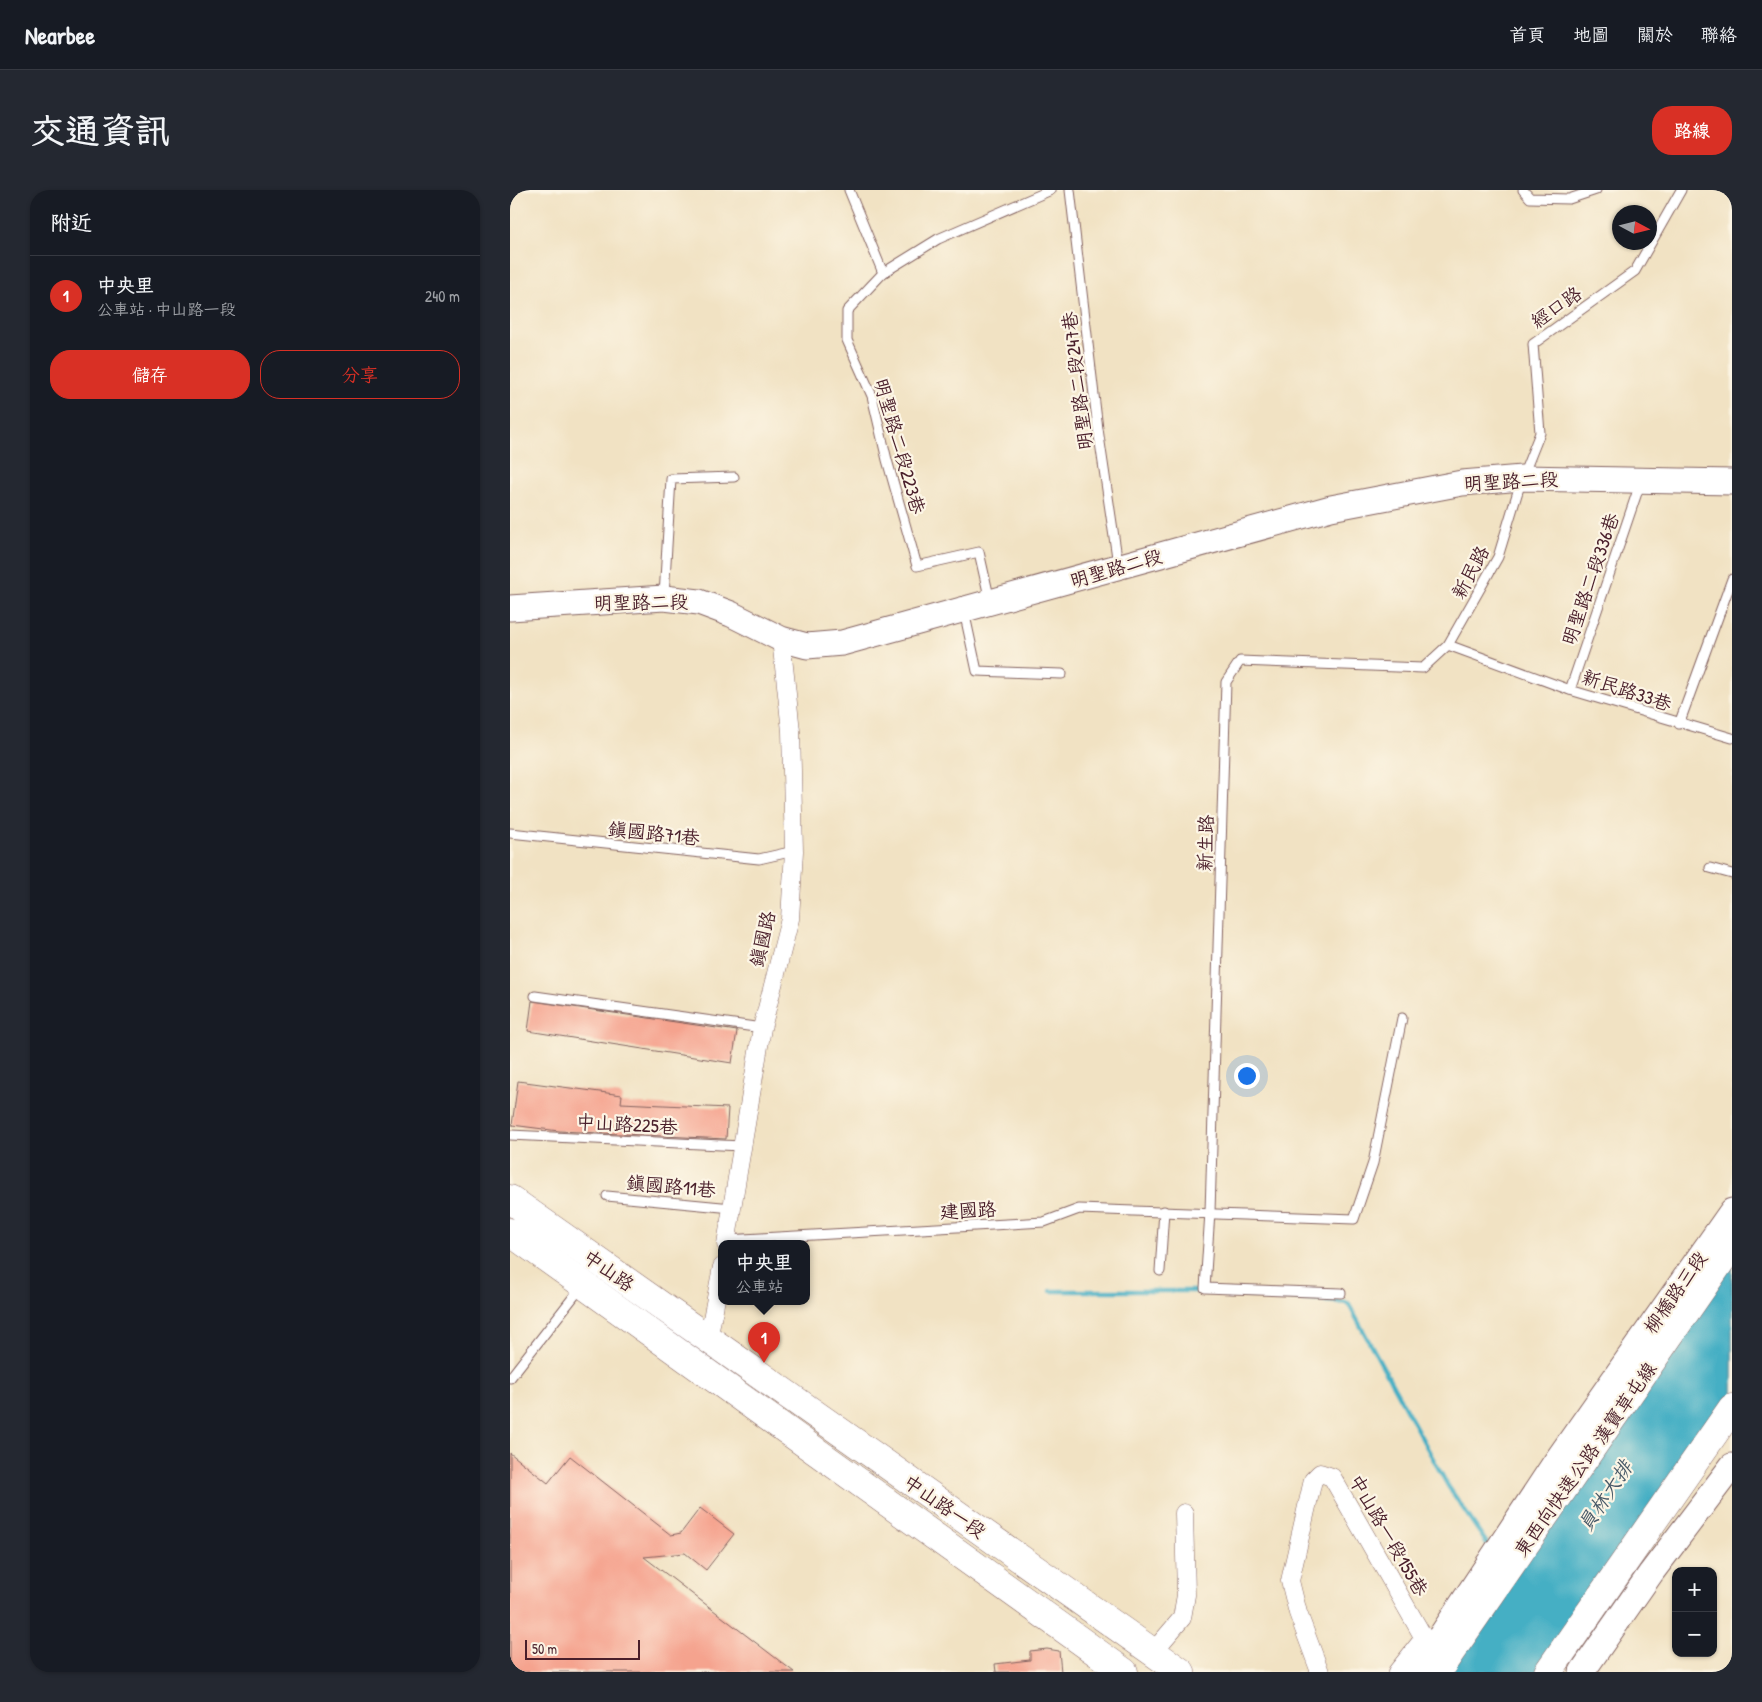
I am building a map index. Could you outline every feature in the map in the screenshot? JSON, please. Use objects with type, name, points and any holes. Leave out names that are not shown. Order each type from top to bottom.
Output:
[{"type":"main road","name":"中山路","points":[[510,1199],[591,1274],[696,1365]]},
{"type":"main road","name":"中山路","points":[[510,1232],[591,1274],[708,1340]]},
{"type":"main road","name":"東西向快速公路 漢寶草屯線","points":[[1438,1672],[1732,1245]]},
{"type":"main road","name":"中山路一段","points":[[708,1340],[1181,1672]]},
{"type":"main road","name":"中山路一段","points":[[696,1365],[1124,1672]]},
{"type":"main road","points":[[1548,1672],[1732,1408]]},
{"type":"street","name":"明聖路二段","points":[[510,608],[664,598],[698,602],[731,614],[781,640],[807,646],[842,643],[1331,508],[1462,483],[1522,478],[1732,482]]},
{"type":"street","name":"鎮國路","points":[[726,1240],[762,1028],[790,919],[794,851],[791,731],[781,640]]},
{"type":"street","name":"柳橋路三段","points":[[1417,1672],[1555,1463],[1732,1211]]},
{"type":"street","points":[[708,1340],[718,1288]]},
{"type":"street","points":[[1582,1672],[1651,1573],[1732,1466]]},
{"type":"street","name":"中山路一段155巷","points":[[1320,1672],[1298,1613],[1290,1581],[1313,1480],[1320,1474],[1332,1477],[1424,1638],[1397,1672]]},
{"type":"street","points":[[1153,1652],[1182,1618],[1186,1595],[1184,1513]]},
{"type":"lane","points":[[849,190],[883,273]]},
{"type":"lane","name":"明聖路二段223巷","points":[[991,602],[979,552],[918,566],[887,460],[872,396],[847,340],[847,311],[883,273],[938,239],[1051,190]]},
{"type":"lane","name":"明聖路二段247巷","points":[[1070,190],[1098,429],[1118,567]]},
{"type":"lane","points":[[1523,190],[1530,198],[1569,199],[1596,190]]},
{"type":"lane","name":"經口路","points":[[1522,478],[1540,433],[1533,344],[1635,271],[1681,190]]},
{"type":"lane","points":[[664,598],[670,479],[734,477]]},
{"type":"lane","name":"新民路","points":[[1423,668],[1448,645],[1498,556],[1522,478]]},
{"type":"lane","name":"明聖路二段336巷","points":[[1570,690],[1641,480]]},
{"type":"lane","name":"新民路33巷","points":[[1448,645],[1570,690],[1679,724],[1732,579]]},
{"type":"lane","points":[[964,610],[977,671],[1062,674]]},
{"type":"lane","name":"新生路","points":[[1210,1212],[1226,682],[1240,661],[1423,668]]},
{"type":"lane","points":[[1679,724],[1732,738]]},
{"type":"lane","name":"鎮國路71巷","points":[[510,833],[759,859],[794,851]]},
{"type":"lane","points":[[1710,868],[1732,874]]},
{"type":"lane","points":[[535,996],[762,1028]]},
{"type":"lane","name":"建國路","points":[[758,1240],[1044,1222],[1079,1209],[1210,1212],[1354,1219],[1373,1164],[1402,1018]]},
{"type":"lane","name":"中山路225巷","points":[[510,1135],[742,1146]]},
{"type":"lane","name":"鎮國路11巷","points":[[607,1196],[732,1208]]},
{"type":"lane","points":[[1160,1271],[1164,1211]]},
{"type":"lane","points":[[1210,1212],[1205,1288],[1341,1293]]},
{"type":"lane","points":[[510,1378],[591,1274]]},
{"type":"water","name":"員林大排","points":[[1732,1257],[1732,1394],[1539,1672],[1444,1672]]},
{"type":"building","points":[[532,1001],[737,1031],[732,1063],[528,1031]]},
{"type":"building","points":[[518,1081],[622,1095],[621,1103],[728,1108],[726,1139],[559,1131],[512,1125]]},
{"type":"building","points":[[510,1453],[548,1483],[570,1456],[671,1535],[681,1533],[700,1508],[734,1534],[706,1570],[685,1553],[644,1557],[794,1672],[510,1672]]},
{"type":"building","points":[[1047,1649],[1059,1651],[1061,1672],[996,1672],[995,1664],[1030,1660],[1030,1651]]},
{"type":"waterway","points":[[1051,1291],[1207,1291]]},
{"type":"waterway","points":[[1225,1293],[1348,1303],[1448,1486],[1490,1548]]},
{"type":"place","name":"中央里","points":[[764,1363]]}]
